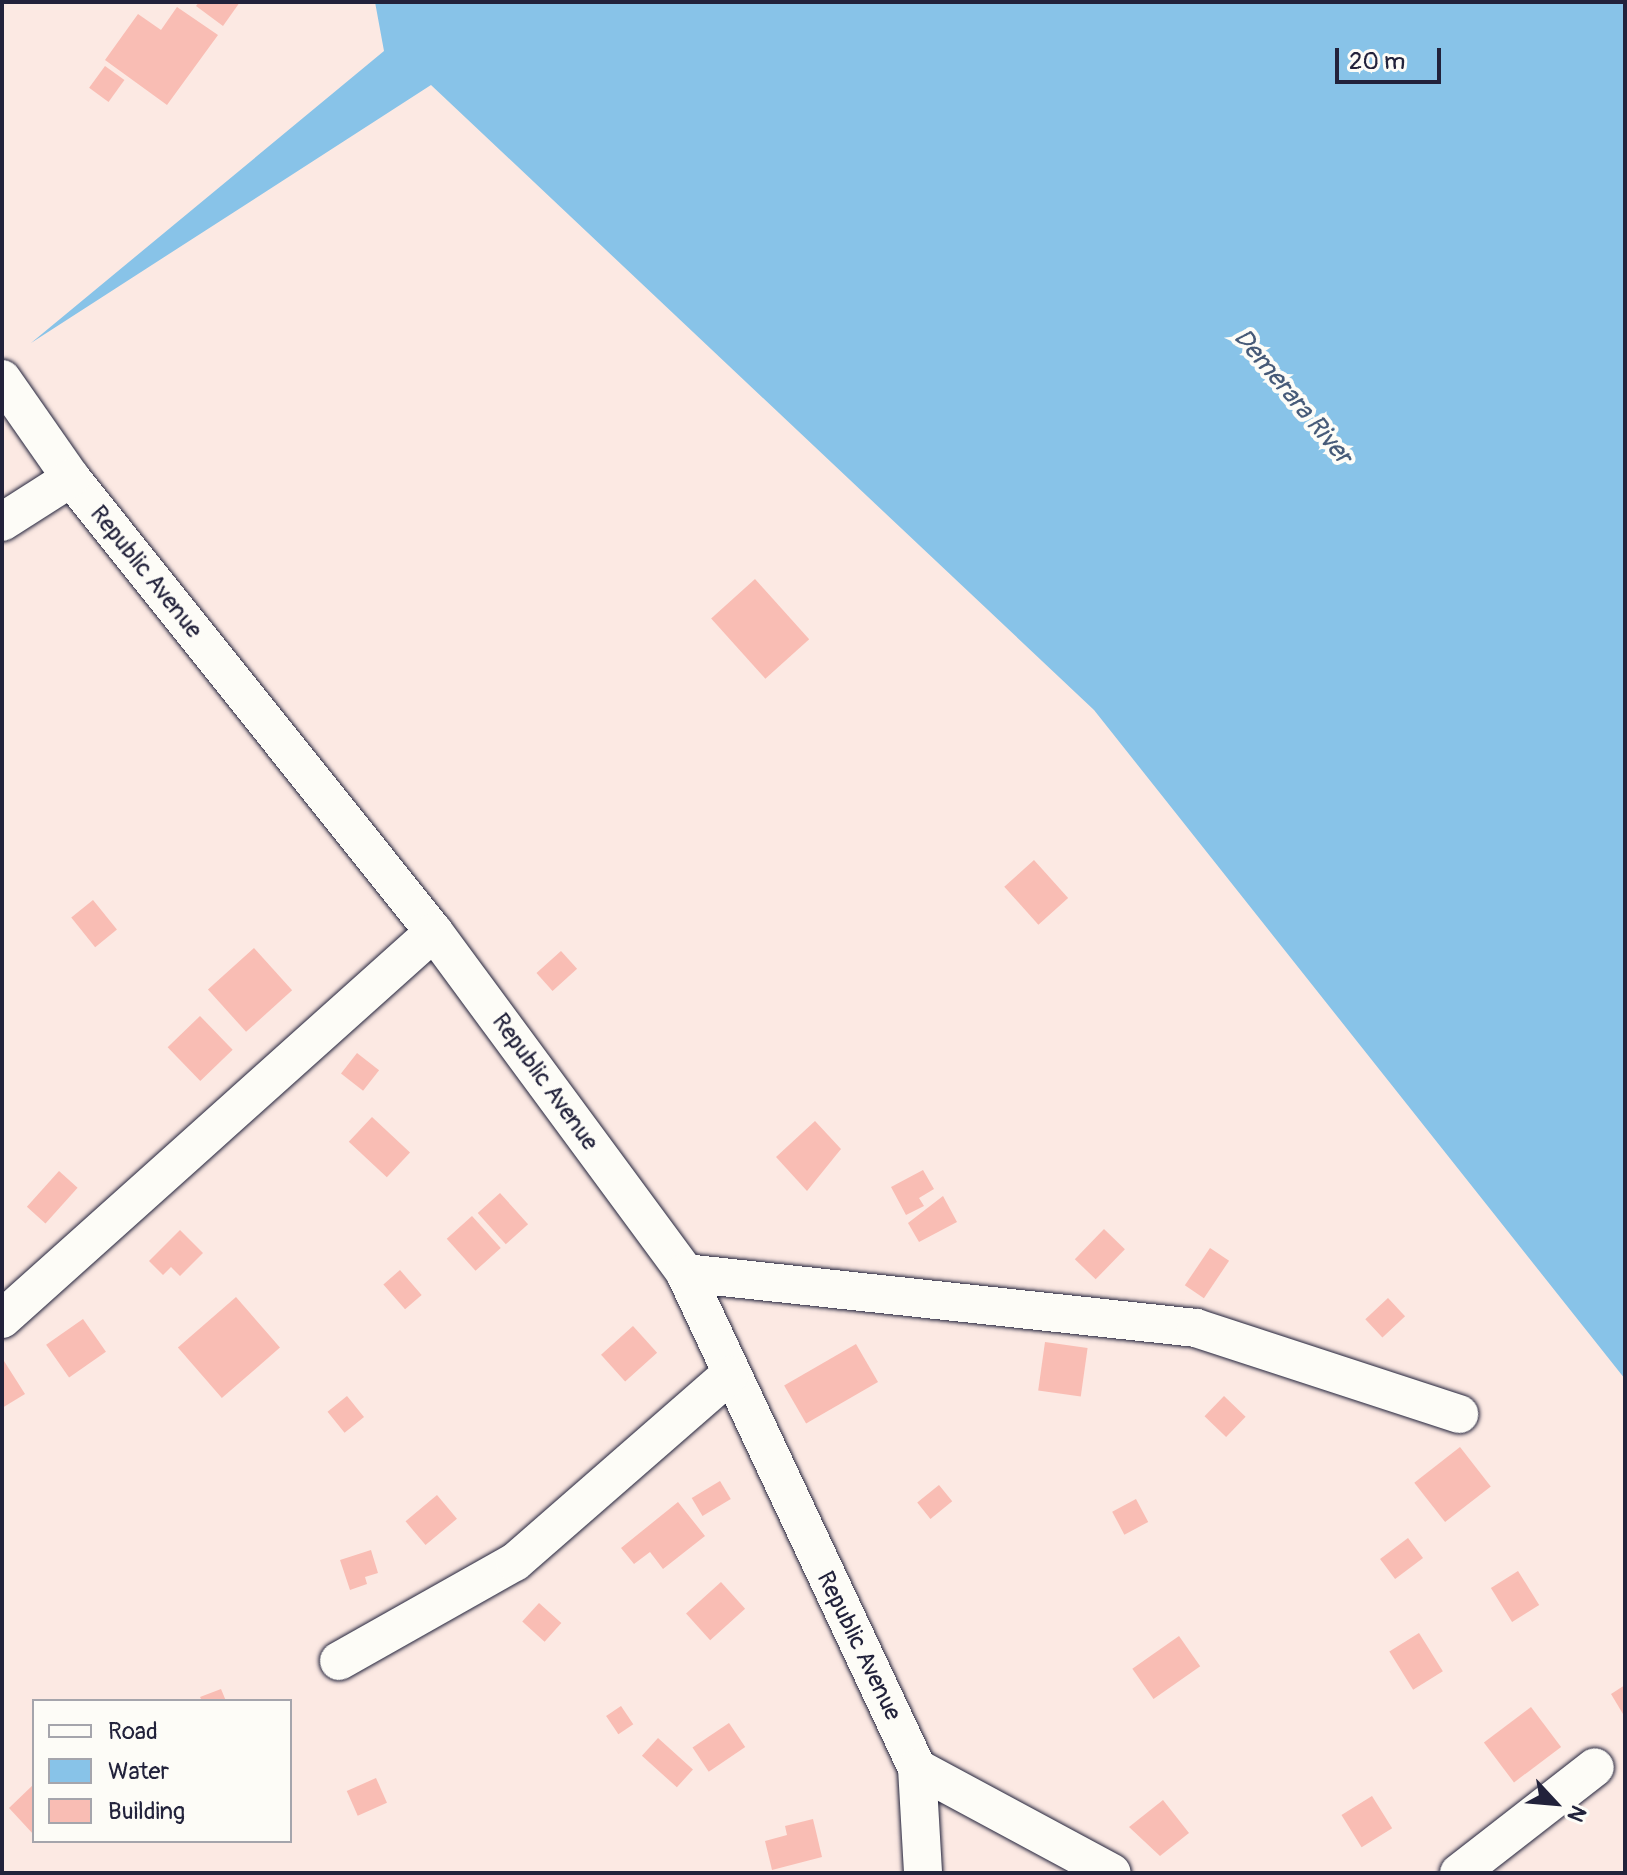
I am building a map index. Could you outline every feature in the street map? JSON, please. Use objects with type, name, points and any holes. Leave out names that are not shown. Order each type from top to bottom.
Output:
[{"type":"street","name":"Republic Avenue","points":[[2,379],[71,478],[434,932],[685,1273],[729,1375],[917,1768],[923,1873]]},
{"type":"street","points":[[2,522],[71,478]]},
{"type":"street","points":[[2,1319],[434,932]]},
{"type":"street","points":[[685,1273],[1196,1328],[1459,1414]]},
{"type":"street","points":[[339,1661],[515,1562],[729,1375]]},
{"type":"street","points":[[1459,1873],[1595,1767]]},
{"type":"street","points":[[917,1768],[1112,1873]]},
{"type":"water","name":"Demerara River","points":[[375,2],[1625,2],[1625,1379],[1094,710],[431,85],[31,343],[384,51]]},
{"type":"building","points":[[199,2],[240,2],[223,26],[196,6]]},
{"type":"building","points":[[177,7],[218,35],[167,105],[105,60],[138,14],[161,30]]},
{"type":"building","points":[[105,66],[124,80],[109,102],[89,88]]},
{"type":"building","points":[[755,579],[809,639],[765,679],[711,618]]},
{"type":"building","points":[[1034,860],[1068,898],[1038,925],[1004,887]]},
{"type":"building","points":[[93,900],[117,930],[95,947],[71,918]]},
{"type":"building","points":[[254,948],[292,990],[246,1032],[208,989]]},
{"type":"building","points":[[561,951],[577,969],[553,991],[536,973]]},
{"type":"building","points":[[200,1016],[233,1050],[200,1081],[168,1047]]},
{"type":"building","points":[[357,1053],[379,1070],[363,1091],[341,1073]]},
{"type":"building","points":[[372,1117],[410,1152],[387,1177],[349,1142]]},
{"type":"building","points":[[815,1121],[841,1149],[807,1191],[776,1157]]},
{"type":"building","points":[[923,1170],[934,1189],[919,1198],[924,1206],[906,1215],[891,1187]]},
{"type":"building","points":[[59,1171],[78,1188],[45,1223],[27,1207]]},
{"type":"building","points":[[500,1193],[528,1224],[506,1244],[478,1213]]},
{"type":"building","points":[[943,1196],[957,1222],[919,1242],[908,1223]]},
{"type":"building","points":[[472,1216],[501,1248],[476,1271],[447,1239]]},
{"type":"building","points":[[1104,1229],[1125,1249],[1096,1279],[1075,1259]]},
{"type":"building","points":[[180,1230],[203,1253],[180,1276],[171,1267],[163,1275],[149,1261]]},
{"type":"building","points":[[1210,1248],[1229,1261],[1204,1298],[1185,1285]]},
{"type":"building","points":[[400,1270],[422,1295],[405,1309],[383,1284]]},
{"type":"building","points":[[236,1297],[280,1348],[222,1398],[178,1348]]},
{"type":"building","points":[[1388,1298],[1405,1316],[1382,1337],[1365,1319]]},
{"type":"building","points":[[83,1319],[106,1352],[69,1378],[46,1345]]},
{"type":"building","points":[[633,1326],[657,1353],[625,1382],[601,1355]]},
{"type":"building","points":[[1045,1342],[1088,1348],[1081,1397],[1038,1391]]},
{"type":"building","points":[[856,1344],[878,1382],[806,1424],[784,1386]]},
{"type":"building","points":[[2,1362],[25,1394],[2,1408]]},
{"type":"building","points":[[347,1396],[364,1417],[345,1433],[328,1412]]},
{"type":"building","points":[[1224,1396],[1246,1417],[1226,1437],[1205,1416]]},
{"type":"building","points":[[1460,1447],[1491,1486],[1445,1522],[1414,1483]]},
{"type":"building","points":[[720,1481],[731,1499],[703,1516],[692,1498]]},
{"type":"building","points":[[939,1485],[952,1501],[930,1519],[917,1503]]},
{"type":"building","points":[[437,1495],[457,1519],[426,1545],[406,1521]]},
{"type":"building","points":[[1136,1499],[1148,1522],[1124,1535],[1112,1512]]},
{"type":"building","points":[[678,1502],[705,1536],[663,1569],[650,1552],[634,1564],[621,1548]]},
{"type":"building","points":[[1408,1538],[1423,1558],[1395,1579],[1380,1559]]},
{"type":"building","points":[[371,1550],[378,1573],[365,1577],[367,1584],[350,1590],[340,1560]]},
{"type":"building","points":[[1518,1571],[1539,1605],[1512,1622],[1491,1588]]},
{"type":"building","points":[[721,1582],[745,1609],[710,1640],[686,1613]]},
{"type":"building","points":[[539,1603],[561,1623],[545,1642],[522,1622]]},
{"type":"building","points":[[1419,1633],[1443,1671],[1413,1690],[1389,1652]]},
{"type":"building","points":[[1179,1636],[1200,1666],[1154,1699],[1132,1669]]},
{"type":"building","points":[[1625,1685],[1625,1712],[1623,1714],[1611,1694]]},
{"type":"building","points":[[221,1689],[225,1699],[201,1699]]},
{"type":"building","points":[[621,1706],[633,1724],[618,1734],[606,1716]]},
{"type":"building","points":[[1531,1707],[1561,1747],[1514,1782],[1484,1743]]},
{"type":"building","points":[[729,1723],[745,1747],[709,1772],[693,1748]]},
{"type":"building","points":[[658,1738],[693,1769],[677,1787],[642,1756]]},
{"type":"building","points":[[376,1778],[387,1803],[358,1816],[347,1791]]},
{"type":"building","points":[[32,1786],[32,1833],[9,1808]]},
{"type":"building","points":[[1372,1796],[1392,1828],[1362,1847],[1341,1815]]},
{"type":"building","points":[[1163,1800],[1189,1833],[1160,1856],[1129,1827]]},
{"type":"building","points":[[813,1819],[822,1857],[772,1870],[765,1841],[787,1835],[785,1826]]}]
